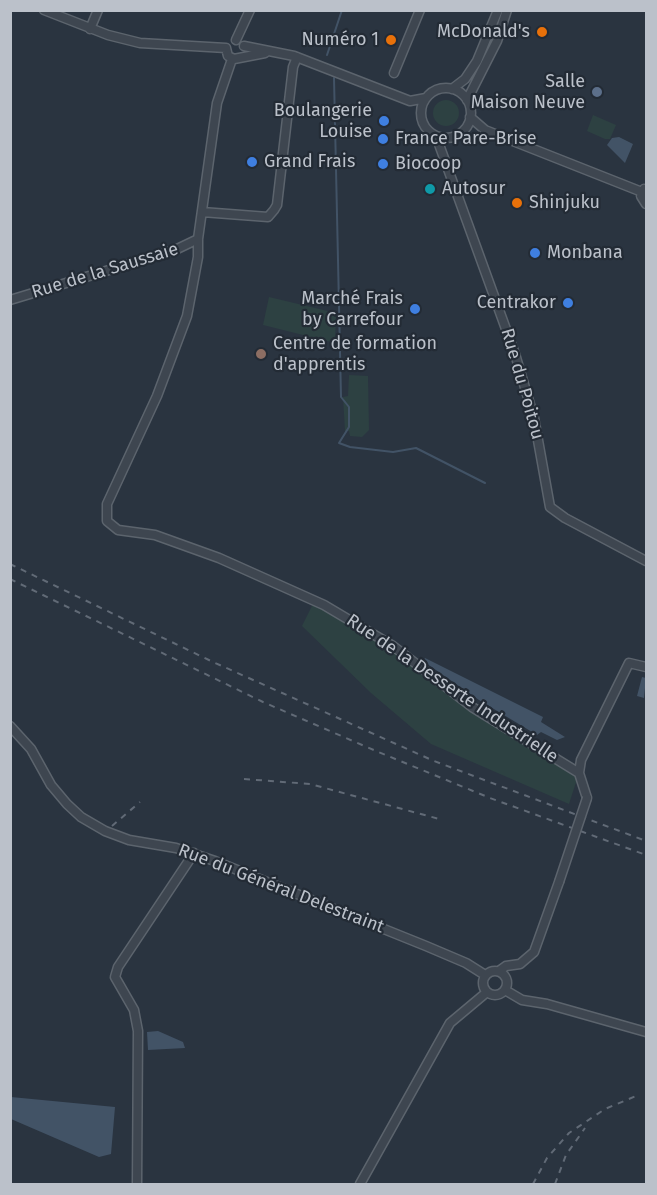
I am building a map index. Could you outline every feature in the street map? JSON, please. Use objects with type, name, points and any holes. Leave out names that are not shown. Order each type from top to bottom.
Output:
[{"type":"street","points":[[44,10],[90,28],[140,43],[226,48]]},
{"type":"street","points":[[90,28],[98,10]]},
{"type":"street","points":[[250,10],[236,40],[229,42],[226,48],[228,56],[242,57],[274,51]]},
{"type":"street","points":[[394,73],[420,10]]},
{"type":"street","points":[[410,101],[426,98],[434,92],[452,89],[465,79],[477,61],[498,10]]},
{"type":"street","points":[[446,158],[454,136],[465,128],[470,117],[467,100],[497,41],[507,10]]},
{"type":"street","points":[[236,40],[244,46],[297,57],[410,101],[421,113],[426,127],[436,136],[454,136]]},
{"type":"street","points":[[242,57],[244,46]]},
{"type":"street","points":[[202,212],[268,217],[274,210],[277,205],[293,67],[297,57]]},
{"type":"street","name":"Rue de la Desserte Industrielle","points":[[232,58],[217,103],[198,239],[198,257],[187,316],[157,396],[107,504],[105,515],[110,525],[125,532],[160,537],[219,558],[324,604],[393,646],[472,707],[579,773]]},
{"type":"street","points":[[452,89],[467,100]]},
{"type":"street","points":[[421,113],[426,98]]},
{"type":"street","points":[[470,117],[485,130]]},
{"type":"street","points":[[465,128],[485,130],[644,190],[643,200],[646,204]]},
{"type":"street","name":"Rue du Poitou","points":[[436,136],[446,158],[528,398],[539,441],[550,507],[565,518],[646,561]]},
{"type":"street","name":"Rue de la Saussaie","points":[[10,300],[175,250],[192,244],[198,239]]},
{"type":"street","points":[[499,971],[507,982],[505,990],[499,995],[487,992],[483,985],[485,975],[494,970],[499,971],[506,966],[520,964],[534,952],[587,798],[579,773],[581,760],[629,663],[646,667]]},
{"type":"street","name":"Rue du Général Delestraint","points":[[10,726],[31,749],[51,785],[81,817],[122,838],[194,853],[426,946],[466,963],[485,975]]},
{"type":"street","points":[[137,1185],[137,1019],[115,977],[117,967],[194,853]]},
{"type":"street","points":[[505,990],[522,1000],[547,1004],[646,1032]]},
{"type":"street","points":[[360,1185],[450,1023],[487,992]]},
{"type":"green space","points":[[446,100],[455,104],[459,113],[455,122],[446,126],[437,122],[433,113],[437,104]]},
{"type":"green space","points":[[593,115],[616,125],[610,139],[587,131]]},
{"type":"green space","points":[[269,297],[336,313],[335,343],[263,325]]},
{"type":"green space","points":[[349,375],[368,376],[369,430],[362,437],[350,436],[349,431],[345,431],[343,397],[348,396]]},
{"type":"green space","points":[[315,600],[378,635],[473,707],[579,773],[569,804],[431,744],[371,693],[302,626]]},
{"type":"water","points":[[619,137],[633,144],[625,163],[607,145],[612,138]]},
{"type":"water","points":[[425,658],[543,717],[541,722],[565,737],[557,740],[541,732],[537,735],[479,700],[423,661]]},
{"type":"water","points":[[642,677],[646,678],[644,698],[637,696]]},
{"type":"water","points":[[158,1031],[183,1042],[185,1048],[148,1050],[147,1032]]},
{"type":"water","points":[[11,1097],[115,1107],[111,1154],[99,1157],[11,1119]]},
{"type":"waterway","points":[[327,55],[342,10]]},
{"type":"waterway","points":[[334,78],[341,397],[349,407],[349,427],[339,443],[350,447],[393,452],[416,448],[485,483]]},
{"type":"railway","points":[[10,564],[213,662],[434,761],[646,841]]},
{"type":"railway","points":[[10,579],[263,702],[490,798],[646,855]]},
{"type":"railway","points":[[244,779],[310,784],[443,820]]},
{"type":"railway","points":[[112,826],[140,802]]},
{"type":"railway","points":[[533,1184],[547,1158],[569,1133],[605,1109],[636,1096]]},
{"type":"railway","points":[[555,1184],[566,1155],[585,1128]]},
{"type":"place","name":"McDonald's","points":[[542,32]]},
{"type":"place","name":"Numéro 1","points":[[391,40]]},
{"type":"place","name":"Salle Maison Neuve","points":[[597,92]]},
{"type":"place","name":"Boulangerie Louise","points":[[384,121]]},
{"type":"place","name":"France Pare-Brise","points":[[383,139]]},
{"type":"place","name":"Grand Frais","points":[[252,162]]},
{"type":"place","name":"Biocoop","points":[[383,164]]},
{"type":"place","name":"Autosur","points":[[430,189]]},
{"type":"place","name":"Shinjuku","points":[[517,203]]},
{"type":"place","name":"Monbana","points":[[535,253]]},
{"type":"place","name":"Centrakor","points":[[568,303]]},
{"type":"place","name":"Marché Frais by Carrefour","points":[[415,309]]},
{"type":"place","name":"Centre de formation d'apprentis","points":[[261,354]]}]
